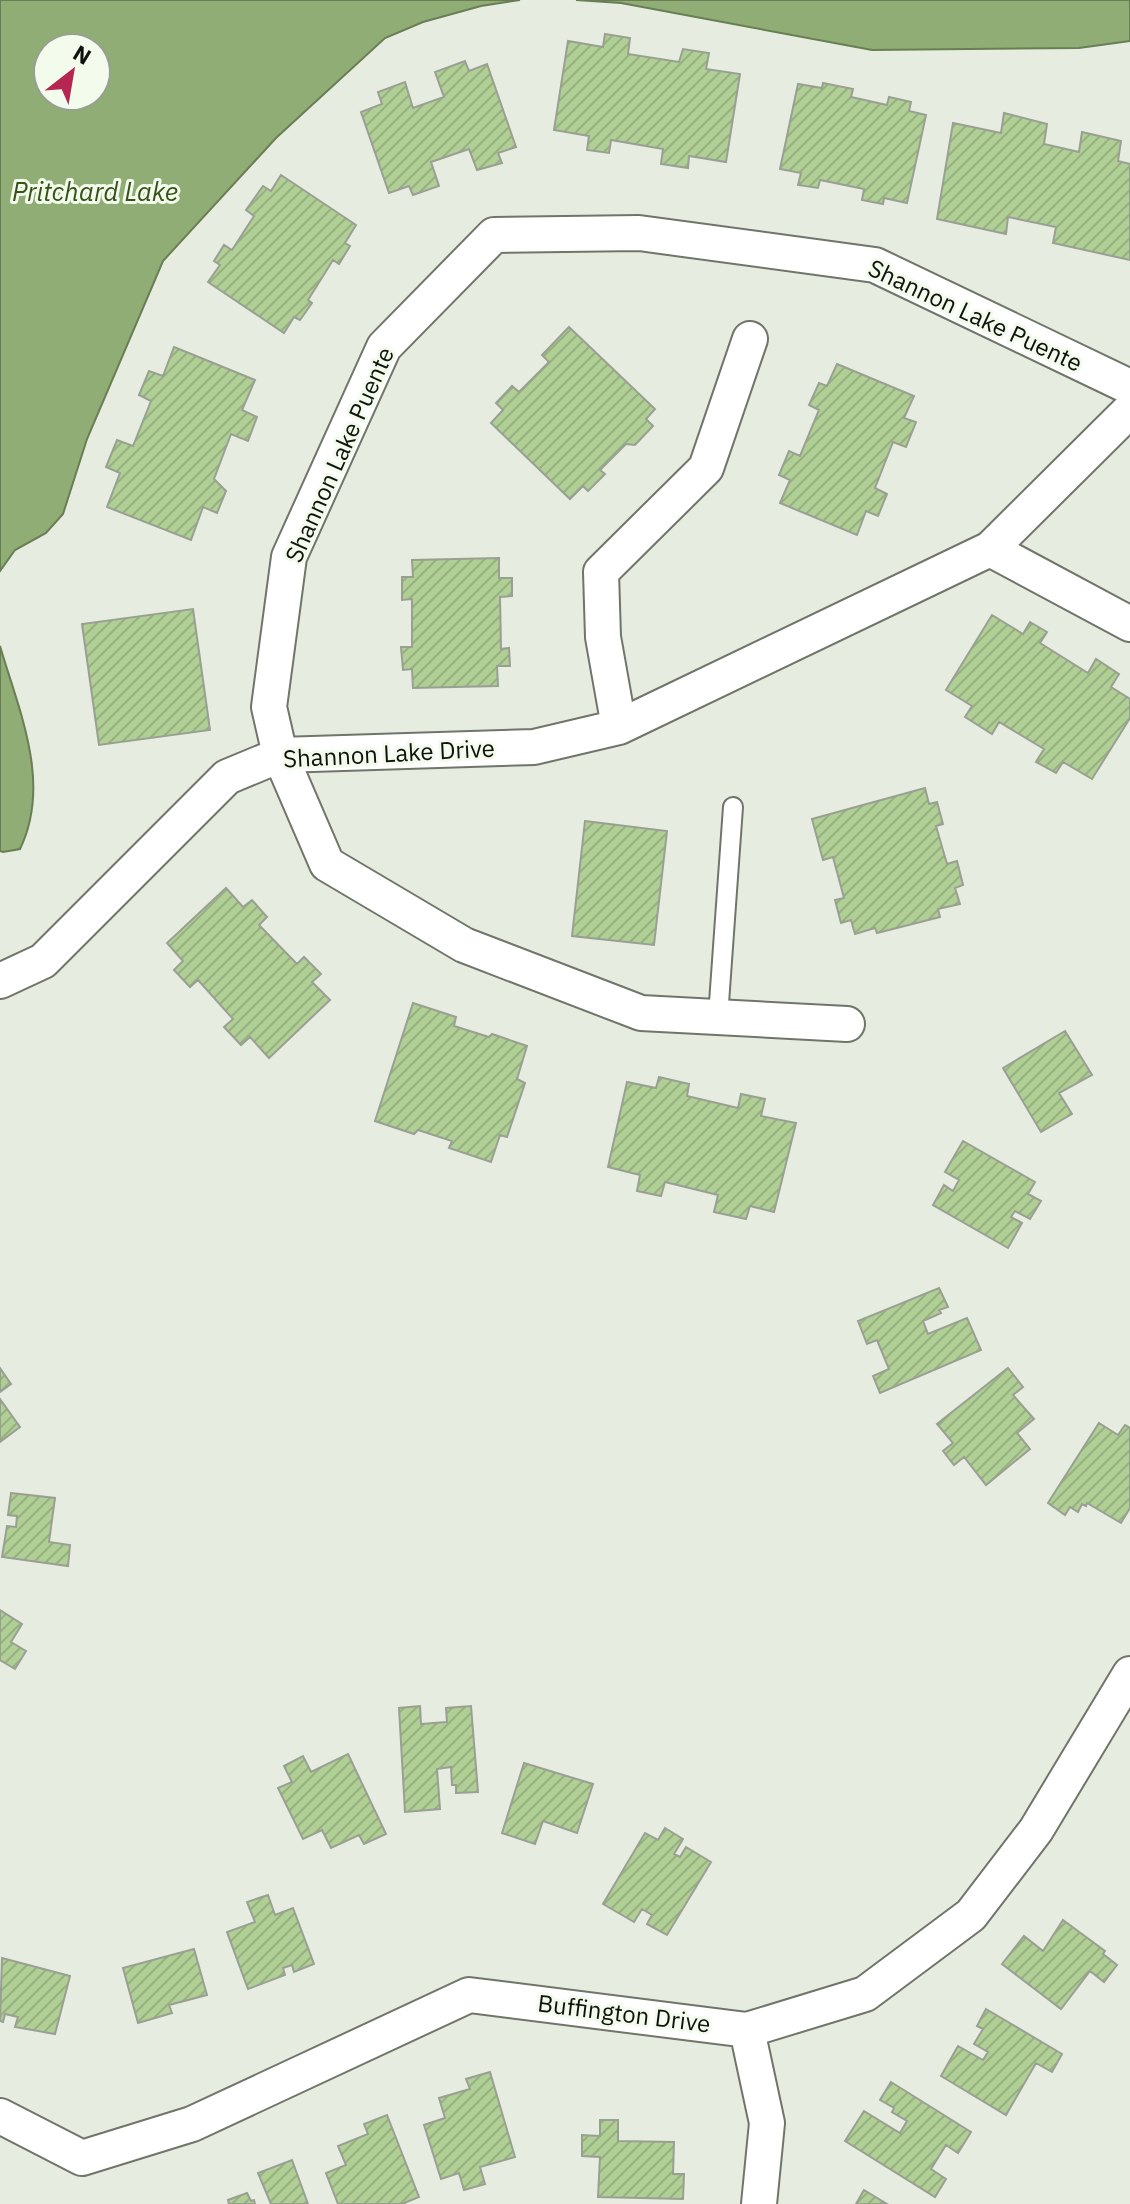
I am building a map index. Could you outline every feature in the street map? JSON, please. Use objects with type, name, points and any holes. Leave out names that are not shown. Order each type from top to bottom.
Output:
[{"type":"street","name":"Shannon Lake Puente","points":[[847,1024],[641,1013],[464,945],[327,864],[280,755],[269,707],[289,557],[384,347],[494,235],[639,233],[875,265],[1130,387]]},
{"type":"street","points":[[619,727],[603,637],[601,572],[706,468],[750,339]]},
{"type":"street","name":"Shannon Lake Drive","points":[[0,981],[43,961],[227,777],[280,755],[534,747],[619,727],[990,549],[1130,410]]},
{"type":"street","points":[[990,549],[1130,624]]},
{"type":"street","name":"Buffington Drive","points":[[0,2116],[82,2158],[192,2124],[469,1995],[747,2030],[865,1994],[971,1915],[1036,1830],[1130,1674]]},
{"type":"street","points":[[747,2030],[767,2123],[759,2204]]},
{"type":"lane","points":[[718,1017],[733,807]]},
{"type":"water","name":"Pritchard Lake","points":[[0,0],[520,0],[481,6],[423,22],[385,38],[276,138],[163,261],[87,439],[63,514],[46,533],[15,550],[0,571]]},
{"type":"water","points":[[576,0],[1130,0],[1130,41],[1079,48],[872,50],[621,3]]},
{"type":"water","points":[[0,646],[23,721],[33,773],[29,824],[20,849],[3,852],[0,851]]},
{"type":"building","points":[[605,34],[630,38],[628,54],[679,62],[683,49],[709,53],[706,69],[740,74],[726,162],[689,156],[688,168],[661,164],[663,149],[611,140],[609,153],[587,150],[589,136],[554,130],[568,41],[603,47]]},
{"type":"building","points":[[465,61],[469,71],[487,64],[516,147],[498,153],[502,163],[477,170],[469,149],[431,162],[439,186],[413,195],[409,186],[389,193],[361,112],[382,104],[378,92],[405,82],[413,108],[444,97],[435,72]]},
{"type":"building","points":[[823,83],[853,89],[851,97],[887,105],[889,97],[911,102],[909,111],[926,115],[907,203],[884,198],[883,204],[862,200],[864,189],[820,180],[818,188],[798,185],[801,173],[780,169],[798,84],[822,88]]},
{"type":"building","points":[[1004,113],[1047,124],[1044,144],[1079,152],[1082,132],[1121,141],[1118,161],[1130,164],[1130,260],[1053,243],[1056,227],[1008,217],[1006,234],[937,219],[953,123],[1001,133]]},
{"type":"building","points":[[281,175],[356,225],[345,243],[350,246],[339,264],[333,260],[308,300],[312,303],[300,320],[294,317],[284,333],[208,282],[220,265],[214,261],[224,245],[232,250],[254,216],[246,210],[263,186],[271,191]]},
{"type":"building","points":[[569,327],[655,409],[646,419],[653,426],[635,445],[626,444],[600,470],[605,474],[588,491],[583,486],[570,499],[491,423],[503,410],[496,403],[512,386],[519,392],[549,362],[542,355]]},
{"type":"building","points":[[174,347],[255,380],[242,410],[257,417],[248,441],[231,434],[214,479],[226,491],[217,513],[203,507],[191,540],[107,507],[120,473],[106,467],[117,440],[133,446],[151,401],[139,395],[149,371],[163,376]]},
{"type":"building","points":[[837,364],[914,396],[904,418],[916,422],[906,447],[893,442],[875,488],[887,494],[878,516],[866,511],[857,535],[780,503],[790,480],[779,475],[789,451],[800,456],[819,410],[809,405],[819,383],[827,386]]},
{"type":"building","points":[[499,558],[499,578],[512,578],[512,596],[500,597],[501,649],[509,648],[510,666],[497,666],[498,686],[413,688],[412,669],[403,670],[401,647],[412,647],[412,599],[402,600],[402,577],[413,577],[412,560]]},
{"type":"building","points":[[193,609],[210,730],[99,745],[82,624]]},
{"type":"building","points":[[992,615],[1023,634],[1030,622],[1047,632],[1040,643],[1088,673],[1096,659],[1119,674],[1111,687],[1130,699],[1130,718],[1092,779],[1063,762],[1056,773],[1036,762],[1044,749],[999,722],[992,734],[965,717],[972,706],[946,690]]},
{"type":"building","points":[[925,788],[929,804],[937,802],[943,824],[936,826],[947,864],[957,861],[963,885],[955,888],[960,904],[938,909],[940,917],[877,933],[875,928],[855,934],[851,920],[841,923],[835,900],[844,898],[833,857],[823,860],[812,819]]},
{"type":"building","points":[[585,821],[667,831],[654,945],[572,936]]},
{"type":"building","points":[[226,888],[243,907],[252,900],[267,917],[259,925],[297,964],[304,957],[321,974],[312,982],[330,1000],[269,1058],[250,1037],[241,1045],[224,1027],[233,1019],[198,980],[190,987],[174,970],[183,961],[167,943]]},
{"type":"building","points":[[413,1003],[456,1017],[454,1026],[527,1046],[517,1079],[525,1083],[507,1137],[500,1135],[491,1162],[449,1148],[452,1141],[418,1130],[414,1134],[375,1121]]},
{"type":"building","points":[[1065,1031],[1092,1075],[1059,1093],[1072,1114],[1041,1132],[1003,1068]]},
{"type":"building","points":[[659,1077],[689,1084],[687,1096],[738,1108],[741,1094],[765,1099],[761,1116],[796,1123],[774,1212],[750,1206],[746,1219],[714,1212],[718,1195],[665,1182],[661,1196],[637,1191],[640,1175],[608,1167],[627,1082],[656,1088]]},
{"type":"building","points":[[963,1141],[1035,1182],[1028,1194],[1041,1201],[1030,1219],[1015,1211],[1011,1217],[1022,1223],[1008,1248],[933,1205],[944,1185],[953,1191],[959,1180],[945,1172]]},
{"type":"building","points":[[939,1288],[948,1307],[923,1321],[928,1334],[967,1318],[981,1350],[880,1393],[873,1376],[889,1369],[877,1340],[867,1344],[858,1321]]},
{"type":"building","points":[[0,1368],[11,1384],[0,1392]]},
{"type":"building","points":[[1008,1368],[1023,1387],[1013,1395],[1034,1419],[1017,1433],[1030,1449],[986,1485],[964,1457],[954,1465],[943,1451],[953,1443],[937,1424]]},
{"type":"building","points":[[0,1399],[20,1427],[0,1442]]},
{"type":"building","points":[[1099,1423],[1118,1435],[1125,1425],[1130,1428],[1130,1508],[1121,1523],[1087,1503],[1086,1506],[1082,1504],[1078,1512],[1070,1507],[1065,1515],[1048,1503]]},
{"type":"building","points":[[11,1493],[55,1498],[49,1542],[70,1545],[68,1566],[2,1557],[7,1526],[16,1527],[17,1516],[8,1515]]},
{"type":"building","points":[[0,1610],[22,1624],[11,1642],[26,1651],[15,1669],[0,1660]]},
{"type":"building","points":[[420,1706],[421,1724],[447,1722],[446,1708],[471,1706],[478,1792],[456,1793],[456,1785],[452,1785],[451,1767],[437,1769],[440,1809],[405,1812],[399,1708]]},
{"type":"building","points":[[348,1754],[386,1834],[364,1844],[359,1835],[331,1848],[322,1830],[303,1839],[278,1788],[292,1782],[284,1766],[303,1756],[311,1772]]},
{"type":"building","points":[[524,1763],[593,1784],[577,1833],[543,1821],[535,1844],[502,1833]]},
{"type":"building","points":[[665,1828],[683,1839],[674,1854],[680,1857],[686,1847],[711,1862],[667,1935],[647,1924],[652,1915],[642,1909],[634,1922],[603,1904],[645,1833],[658,1840]]},
{"type":"building","points":[[268,1895],[275,1915],[293,1908],[314,1964],[294,1972],[292,1965],[283,1968],[285,1975],[248,1989],[227,1932],[255,1922],[247,1902]]},
{"type":"building","points":[[1063,1920],[1105,1951],[1103,1954],[1117,1965],[1104,1982],[1090,1971],[1061,2009],[1002,1964],[1024,1936],[1043,1951]]},
{"type":"building","points":[[194,1949],[207,1995],[169,2005],[172,2013],[138,2023],[123,1968]]},
{"type":"building","points":[[2,1958],[70,1976],[55,2034],[15,2027],[18,2017],[5,2014],[3,2022],[0,2021]]},
{"type":"building","points":[[986,2009],[1062,2054],[1052,2072],[1036,2063],[1006,2115],[941,2076],[958,2046],[983,2060],[988,2052],[974,2044],[983,2029],[977,2026]]},
{"type":"building","points":[[490,2072],[515,2157],[480,2167],[485,2184],[464,2190],[459,2173],[441,2179],[424,2125],[445,2118],[439,2098],[470,2089],[466,2079]]},
{"type":"building","points":[[891,2082],[971,2132],[958,2153],[946,2145],[931,2169],[946,2179],[935,2197],[845,2141],[864,2111],[900,2133],[907,2121],[880,2100]]},
{"type":"building","points":[[387,2115],[419,2197],[402,2204],[338,2204],[326,2173],[346,2165],[338,2146],[368,2134],[364,2124]]},
{"type":"building","points":[[600,2120],[618,2120],[618,2141],[674,2142],[673,2174],[684,2174],[683,2199],[598,2197],[600,2157],[582,2156],[582,2135],[600,2136]]},
{"type":"building","points":[[292,2160],[308,2204],[271,2204],[258,2173]]},
{"type":"building","points":[[864,2190],[887,2204],[856,2204]]},
{"type":"building","points":[[247,2193],[255,2204],[229,2204],[228,2200]]}]
